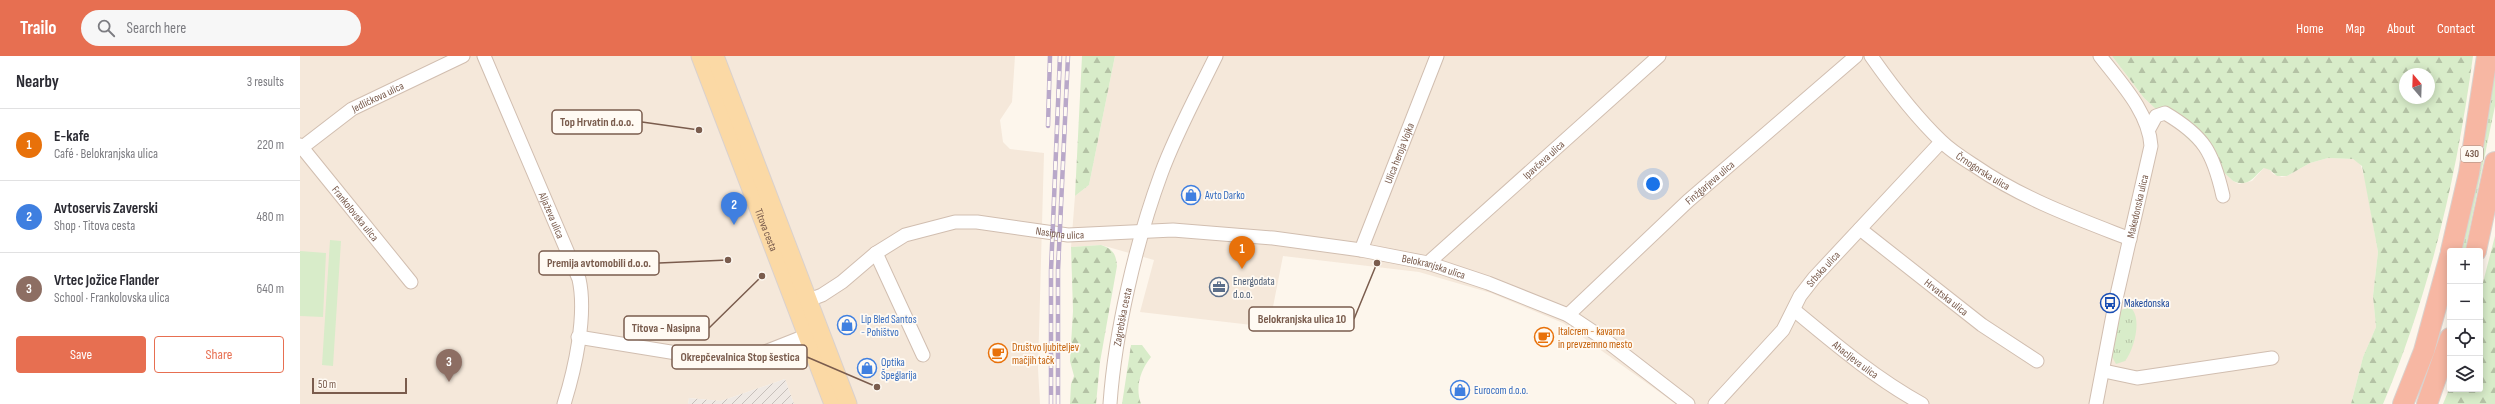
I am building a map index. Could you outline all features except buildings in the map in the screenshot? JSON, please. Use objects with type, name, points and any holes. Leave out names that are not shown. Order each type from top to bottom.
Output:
[{"type":"highway","name":"430","points":[[2452,248],[2469,173],[2487,56]]},
{"type":"highway","name":"430","points":[[2477,248],[2495,162]]},
{"type":"highway","points":[[2403,404],[2424,351],[2447,267]]},
{"type":"highway","points":[[2427,404],[2447,347]]},
{"type":"main road","name":"Titova cesta","points":[[700,56],[808,335],[833,404]]},
{"type":"main road","name":"Titova cesta","points":[[715,56],[848,404]]},
{"type":"street","name":"Jedličkova ulica","points":[[301,147],[352,109],[463,56]]},
{"type":"street","name":"Aljaževa ulica","points":[[484,56],[579,279],[583,295],[578,337],[564,404]]},
{"type":"street","points":[[1144,232],[1162,173],[1216,56]]},
{"type":"street","name":"Ulica heroja Vojka","points":[[1361,250],[1437,56]]},
{"type":"street","name":"Ipavčeva ulica","points":[[1428,263],[1659,56]]},
{"type":"street","name":"Finžgarjeva ulica","points":[[1568,315],[1688,201],[1856,56]]},
{"type":"street","name":"Črnogorska ulica","points":[[1871,56],[1906,103],[1941,142],[1986,173],[2043,205],[2130,239]]},
{"type":"street","name":"Makedonska ulica","points":[[2096,404],[2151,146],[2149,129],[2132,100],[2100,56]]},
{"type":"street","points":[[2149,129],[2156,116],[2165,113],[2200,137],[2213,157],[2223,196]]},
{"type":"street","name":"Srbska ulica","points":[[1715,404],[1783,330],[1800,296],[1814,278],[1941,142]]},
{"type":"street","name":"Frankolovska ulica","points":[[301,147],[411,282]]},
{"type":"street","name":"Nasipna ulica","points":[[809,300],[822,296],[842,282],[876,253],[905,235],[955,222],[977,222],[1068,235],[1144,232]]},
{"type":"street","name":"Hrvatska ulica","points":[[1860,229],[1982,325],[2037,360]]},
{"type":"street","name":"Belokranjska ulica","points":[[1144,232],[1173,230],[1274,238],[1361,250],[1428,263],[1488,283],[1568,315],[1604,339],[1688,404]]},
{"type":"street","name":"Zagrebška cesta","points":[[1110,404],[1123,313],[1144,232]]},
{"type":"street","points":[[876,253],[923,355]]},
{"type":"street","name":"Ahacljeva ulica","points":[[1794,310],[1846,353],[1882,380],[1922,404]]},
{"type":"street","points":[[578,337],[732,362],[742,361],[808,335]]},
{"type":"street","points":[[2104,371],[2137,378],[2272,358]]},
{"type":"shaded area","points":[[300,56],[1015,56],[1012,102],[1000,120],[1003,142],[1010,149],[1044,153],[1038,369],[1040,404],[794,404],[785,379],[721,401],[689,398],[688,404],[300,404]]},
{"type":"shaded area","points":[[1115,56],[2112,56],[2144,98],[2233,181],[2239,184],[2252,181],[2264,168],[2268,168],[2273,174],[2282,177],[2287,176],[2310,163],[2328,158],[2353,159],[2360,163],[2365,179],[2378,252],[2373,296],[2376,327],[2363,357],[2351,404],[1676,404],[1563,323],[1491,293],[1419,272],[1283,256],[1269,327],[1140,312],[1154,260],[1101,245],[1071,247],[1075,196],[1089,185]]},
{"type":"shaded area","points":[[785,379],[794,404],[688,404],[689,398],[721,401]]},
{"type":"green space","points":[[1082,56],[1115,56],[1089,185],[1075,196]]},
{"type":"green space","points":[[2112,56],[2473,56],[2459,145],[2440,233],[2415,320],[2383,404],[2351,404],[2363,357],[2376,327],[2373,296],[2378,252],[2362,166],[2353,159],[2328,158],[2310,163],[2287,176],[2277,176],[2270,170],[2264,168],[2247,182],[2238,183],[2233,181],[2144,98]]},
{"type":"green space","points":[[2495,64],[2495,106],[2466,248],[2461,248],[2468,218]]},
{"type":"green space","points":[[2495,236],[2495,404],[2443,404],[2448,392],[2483,392],[2483,282]]},
{"type":"green space","points":[[330,240],[341,241],[333,366],[322,365]]},
{"type":"green space","points":[[1101,245],[1113,252],[1116,258],[1117,266],[1100,362],[1096,404],[1070,404],[1071,384],[1074,376],[1070,361],[1073,311],[1071,247]]},
{"type":"green space","points":[[300,251],[326,253],[323,317],[300,316]]},
{"type":"green space","points":[[2130,307],[2136,318],[2136,334],[2125,361],[2116,364],[2111,355],[2121,310]]},
{"type":"green space","points":[[1131,345],[1142,345],[1151,357],[1141,374],[1138,391],[1141,404],[1122,404]]},
{"type":"railway","points":[[1048,126],[1050,56]]},
{"type":"railway","points":[[1051,404],[1051,271],[1060,56]]},
{"type":"railway","points":[[1058,404],[1058,270],[1068,56]]},
{"type":"place","name":"Top Hrvatin d.o.o.","points":[[699,130]]},
{"type":"place","name":"Avto Darko","points":[[1191,195]]},
{"type":"place","name":"Avtoservis Zaverski","points":[[734,225]]},
{"type":"place","name":"Premija avtomobili d.o.o.","points":[[728,260]]},
{"type":"place","name":"Belokranjska ulica 10","points":[[1377,263]]},
{"type":"place","name":"E-kafe","points":[[1242,269]]},
{"type":"place","name":"Titova - Nasipna","points":[[762,276]]},
{"type":"place","name":"Energodata d.o.o.","points":[[1219,287]]},
{"type":"place","name":"Makedonska","points":[[2110,303]]},
{"type":"place","name":"Lip Bled Santos - Pohištvo","points":[[847,325]]},
{"type":"place","name":"Italcrem - kavarna in prevzemno mesto","points":[[1544,337]]},
{"type":"place","name":"Društvo ljubiteljev mačjih tačk","points":[[998,353]]},
{"type":"place","name":"Optika Špeglarija","points":[[867,368]]},
{"type":"place","name":"Vrtec Jožice Flander","points":[[449,382]]},
{"type":"place","name":"Okrepčevalnica Stop šestica","points":[[877,387]]},
{"type":"place","name":"Eurocom d.o.o.","points":[[1460,390]]}]
